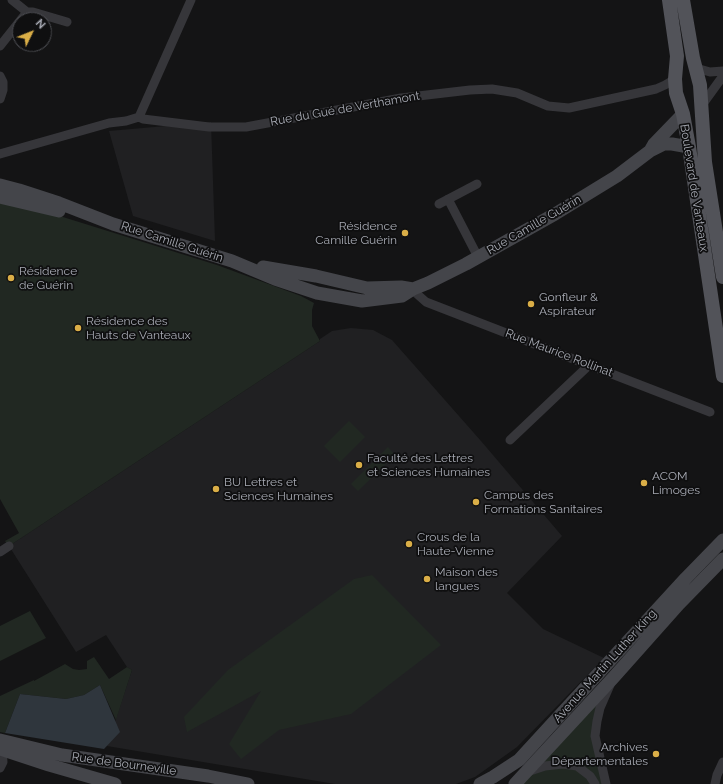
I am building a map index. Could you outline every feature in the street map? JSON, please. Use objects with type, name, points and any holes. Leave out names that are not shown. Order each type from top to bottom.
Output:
[{"type":"main road","name":"Boulevard de Vanteaux","points":[[669,0],[677,56],[675,79],[676,93],[701,116],[705,162],[723,277]]},
{"type":"main road","name":"Boulevard de Vanteaux","points":[[683,0],[691,69],[700,86],[693,109],[689,147],[723,376]]},
{"type":"main road","name":"Rue du Gué de Verthamont","points":[[675,79],[691,69]]},
{"type":"main road","name":"Rue Camille Guérin","points":[[650,151],[654,144],[693,109]]},
{"type":"main road","name":"Rue Camille Guérin","points":[[0,196],[113,224],[232,261],[275,279],[317,293],[362,300],[402,296],[413,289],[478,258],[555,214],[617,176],[650,151],[664,144],[689,147]]},
{"type":"main road","name":"Rue Camille Guérin","points":[[0,185],[59,203],[113,224]]},
{"type":"main road","name":"Rue Camille Guérin","points":[[232,261],[316,276],[363,287],[401,287],[413,289]]},
{"type":"main road","points":[[317,293],[326,288],[339,286],[357,290],[363,287]]},
{"type":"main road","name":"Avenue Martin Luther King","points":[[480,784],[519,760],[681,583],[723,540]]},
{"type":"main road","name":"Avenue Martin Luther King","points":[[515,784],[679,604],[723,559]]},
{"type":"main road","name":"Rue de Bourneville","points":[[1,746],[49,765],[115,784]]},
{"type":"main road","name":"Rue de Bourneville","points":[[1,746],[208,776],[248,784]]},
{"type":"street","points":[[12,0],[26,12]]},
{"type":"street","points":[[139,117],[191,0]]},
{"type":"street","points":[[52,18],[67,22]]},
{"type":"street","points":[[0,46],[12,30]]},
{"type":"street","points":[[691,69],[710,72],[723,71]]},
{"type":"street","points":[[0,76],[3,82],[3,90],[0,98]]},
{"type":"street","points":[[693,109],[723,76]]},
{"type":"street","name":"Rue du Gué de Verthamont","points":[[0,154],[109,123],[126,122],[139,117],[143,119],[209,127],[246,127],[401,98],[492,89],[517,93],[548,106],[569,108],[656,89],[675,79]]},
{"type":"street","points":[[439,204],[478,184]]},
{"type":"street","points":[[448,200],[478,258]]},
{"type":"street","name":"Rue Maurice Rollinat","points":[[413,289],[426,302],[710,412]]},
{"type":"street","points":[[510,440],[586,368],[587,364]]},
{"type":"street","points":[[0,552],[9,546]]},
{"type":"street","points":[[606,784],[595,736],[596,722],[600,708],[613,678]]},
{"type":"street","points":[[0,768],[3,762],[1,746]]},
{"type":"street","points":[[715,784],[723,762]]},
{"type":"street","points":[[525,772],[545,766],[563,764],[577,766],[590,776],[595,784]]},
{"type":"shaded area","points":[[211,122],[215,241],[133,216],[109,131]]},
{"type":"shaded area","points":[[0,201],[34,208],[217,265],[301,296],[314,303],[312,310],[312,326],[320,341],[9,546],[5,541],[19,533],[0,499]]},
{"type":"shaded area","points":[[351,328],[373,330],[392,340],[562,536],[507,593],[543,629],[604,658],[517,747],[475,777],[456,784],[335,784],[107,746],[132,670],[127,667],[106,635],[76,652],[9,546],[320,341],[320,339],[332,331]]},
{"type":"shaded area","points":[[349,421],[365,437],[340,462],[324,446]]},
{"type":"shaded area","points":[[388,447],[395,455],[358,491],[351,484]]},
{"type":"shaded area","points":[[372,575],[441,645],[351,714],[279,730],[241,759],[229,744],[261,691],[187,732],[184,717],[228,670],[354,579]]},
{"type":"shaded area","points":[[30,611],[46,638],[0,661],[0,626]]},
{"type":"shaded area","points":[[94,657],[109,679],[127,667],[132,670],[116,720],[100,685],[84,695],[66,699],[20,694],[5,733],[0,732],[0,696],[34,681],[65,664],[73,669],[87,669],[87,661]]},
{"type":"shaded area","points":[[613,678],[597,721],[606,784],[515,784]]},
{"type":"shaded area","points":[[100,685],[120,732],[104,749],[5,733],[20,694],[66,699],[84,695]]},
{"type":"place","name":"Résidence Camille Guérin","points":[[405,233]]},
{"type":"place","name":"Résidence de Guérin","points":[[11,278]]},
{"type":"place","name":"Gonfleur & Aspirateur","points":[[531,304]]},
{"type":"place","name":"Résidence des Hauts de Vanteaux","points":[[78,328]]},
{"type":"place","name":"Faculté des Lettres et Sciences Humaines","points":[[359,465]]},
{"type":"place","name":"ACOM Limoges","points":[[644,483]]},
{"type":"place","name":"BU Lettres et Sciences Humaines","points":[[216,489]]},
{"type":"place","name":"Campus des Formations Sanitaires","points":[[476,502]]},
{"type":"place","name":"Crous de la Haute-Vienne","points":[[409,544]]},
{"type":"place","name":"Maison des langues","points":[[427,579]]},
{"type":"place","name":"Archives Départementales","points":[[656,754]]}]
